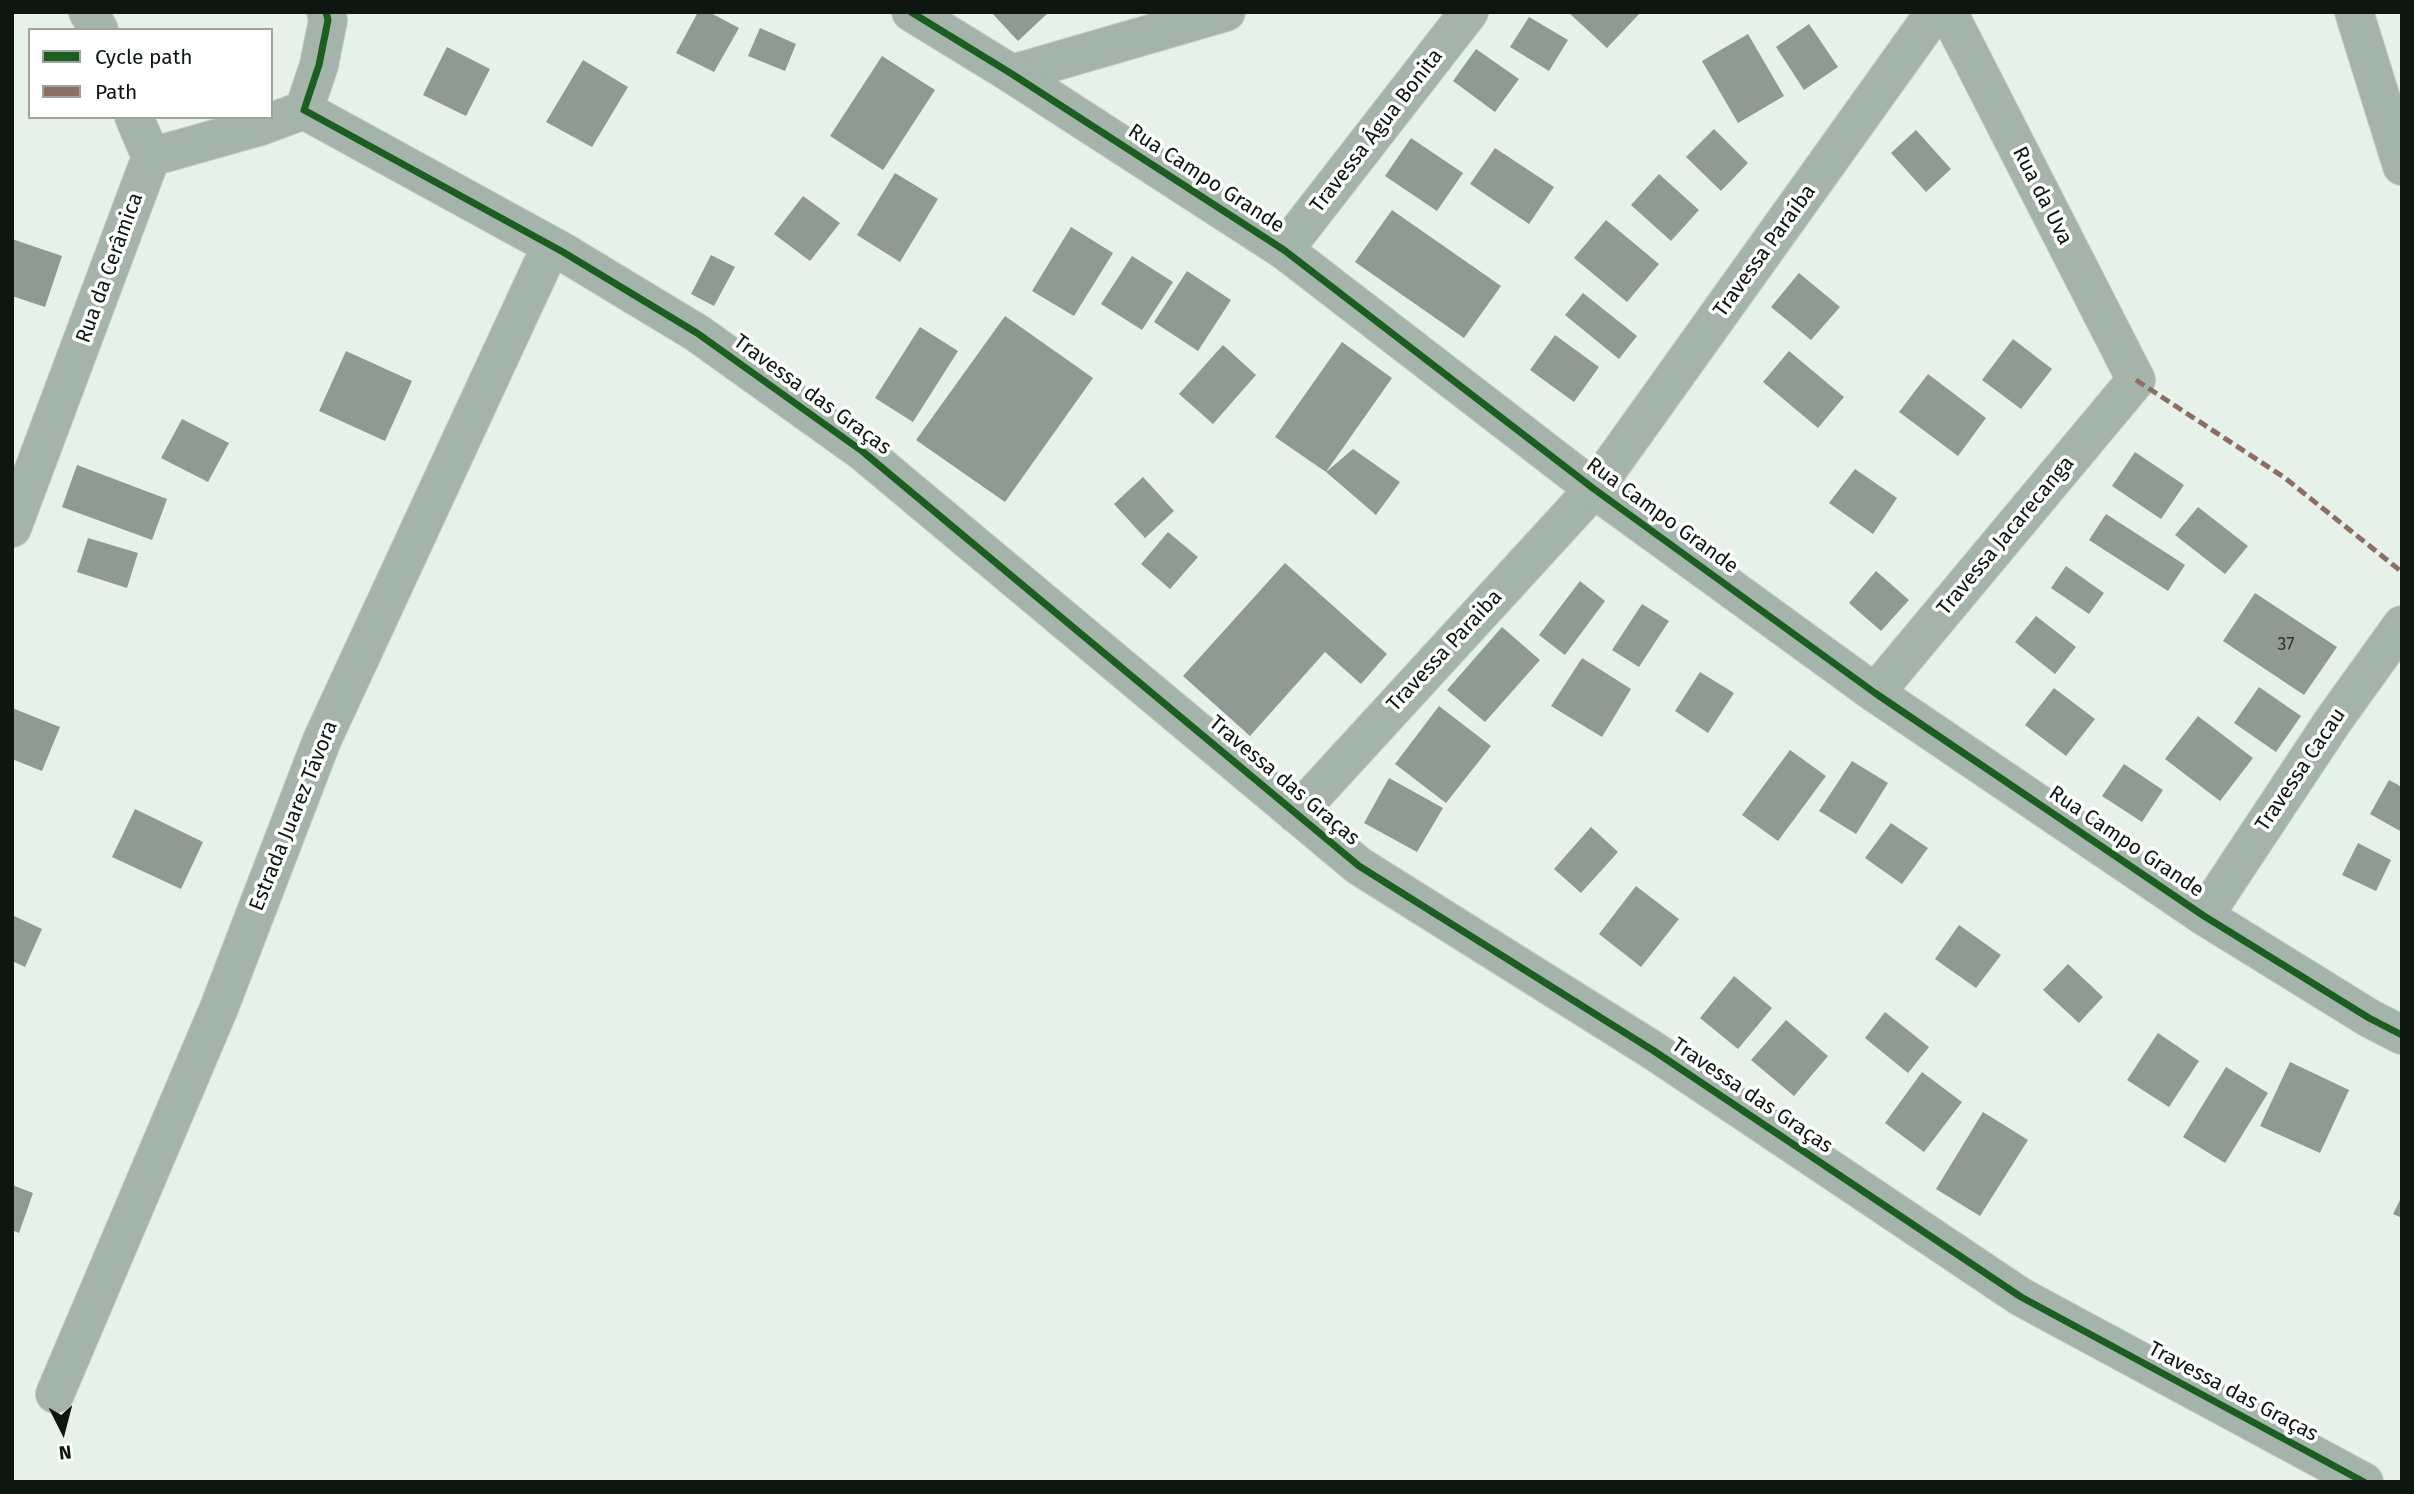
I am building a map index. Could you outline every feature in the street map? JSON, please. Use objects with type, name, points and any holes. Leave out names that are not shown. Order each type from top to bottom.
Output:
[{"type":"street","points":[[88,12],[98,28]]},
{"type":"street","points":[[136,119],[152,158],[261,126],[304,110],[319,65],[328,20],[326,12]]},
{"type":"street","name":"Rua Campo Grande","points":[[911,12],[1284,250],[1594,489],[1875,693],[2204,916],[2369,1018],[2402,1035]]},
{"type":"street","points":[[1012,74],[1226,12]]},
{"type":"street","name":"Travessa Água Bonita","points":[[1284,250],[1469,12]]},
{"type":"street","name":"Travessa Paraíba","points":[[1594,489],[1935,12]]},
{"type":"street","name":"Rua da Uva","points":[[1948,12],[2136,380]]},
{"type":"street","points":[[2354,12],[2386,64],[2402,166]]},
{"type":"street","name":"Travessa das Graças","points":[[304,110],[551,246],[698,333],[862,451],[1359,866],[1654,1051],[2021,1297],[2364,1482]]},
{"type":"street","name":"Rua da Cerâmica","points":[[12,528],[152,158]]},
{"type":"street","name":"Estrada Juarez Távora","points":[[55,1394],[219,1008],[322,740],[551,246]]},
{"type":"street","name":"Travessa Jacarecanga","points":[[1875,693],[2136,380]]},
{"type":"street","name":"Travessa Paraiba","points":[[1296,814],[1594,489]]},
{"type":"street","name":"Travessa Cacau","points":[[2204,916],[2333,721],[2402,625]]},
{"type":"building","points":[[698,12],[709,12],[739,28],[714,72],[676,53]]},
{"type":"building","points":[[991,12],[1049,12],[1018,41]]},
{"type":"building","points":[[1568,12],[1641,12],[1607,48]]},
{"type":"building","points":[[1529,17],[1568,40],[1549,71],[1510,47]]},
{"type":"building","points":[[1809,24],[1838,67],[1804,90],[1776,47]]},
{"type":"building","points":[[760,28],[796,44],[785,71],[748,56]]},
{"type":"building","points":[[1748,34],[1784,96],[1738,123],[1702,61]]},
{"type":"building","points":[[447,47],[490,69],[466,116],[423,95]]},
{"type":"building","points":[[1476,49],[1519,79],[1495,112],[1453,81]]},
{"type":"building","points":[[882,56],[935,90],[883,170],[830,136]]},
{"type":"building","points":[[583,60],[628,87],[592,147],[546,122]]},
{"type":"building","points":[[1714,129],[1748,163],[1721,191],[1686,157]]},
{"type":"building","points":[[1916,130],[1951,169],[1926,192],[1891,153]]},
{"type":"building","points":[[1411,138],[1463,173],[1437,211],[1385,176]]},
{"type":"building","points":[[1495,148],[1554,187],[1529,224],[1470,184]]},
{"type":"building","points":[[895,173],[938,199],[900,262],[857,235]]},
{"type":"building","points":[[1659,174],[1699,210],[1671,241],[1631,205]]},
{"type":"building","points":[[803,196],[840,223],[810,261],[774,234]]},
{"type":"building","points":[[1392,210],[1501,286],[1464,338],[1355,262]]},
{"type":"building","points":[[1606,220],[1659,264],[1627,302],[1574,258]]},
{"type":"building","points":[[1071,227],[1113,253],[1074,316],[1032,291]]},
{"type":"building","points":[[12,239],[62,256],[45,307],[12,296]]},
{"type":"building","points":[[711,255],[735,267],[714,306],[691,294]]},
{"type":"building","points":[[1132,256],[1173,282],[1142,330],[1101,304]]},
{"type":"building","points":[[1187,271],[1231,300],[1198,351],[1154,322]]},
{"type":"building","points":[[1799,273],[1840,307],[1811,340],[1771,307]]},
{"type":"building","points":[[1583,293],[1637,336],[1619,359],[1565,315]]},
{"type":"building","points":[[1005,316],[1093,378],[1005,502],[916,440]]},
{"type":"building","points":[[920,327],[958,351],[913,422],[875,398]]},
{"type":"building","points":[[1555,335],[1599,367],[1574,402],[1530,370]]},
{"type":"building","points":[[2013,339],[2052,369],[2021,409],[1982,380]]},
{"type":"building","points":[[1342,342],[1392,378],[1326,472],[1275,437]]},
{"type":"building","points":[[1223,345],[1256,375],[1213,424],[1179,394]]},
{"type":"building","points":[[346,351],[412,381],[385,441],[319,411]]},
{"type":"building","points":[[1789,351],[1844,397],[1818,428],[1763,382]]},
{"type":"building","points":[[1928,374],[1986,418],[1958,456],[1899,412]]},
{"type":"building","points":[[182,419],[229,443],[208,482],[161,458]]},
{"type":"building","points":[[1353,449],[1400,482],[1376,515],[1326,472]]},
{"type":"building","points":[[2135,452],[2184,485],[2161,519],[2112,486]]},
{"type":"building","points":[[77,465],[167,499],[152,540],[62,507]]},
{"type":"building","points":[[1855,469],[1897,498],[1873,534],[1829,503]]},
{"type":"building","points":[[1143,477],[1174,511],[1145,538],[1114,504]]},
{"type":"building","points":[[2198,507],[2248,546],[2225,574],[2175,535]]},
{"type":"building","points":[[2106,514],[2185,565],[2168,591],[2089,540]]},
{"type":"building","points":[[1168,532],[1198,557],[1170,589],[1141,564]]},
{"type":"building","points":[[88,538],[138,553],[127,588],[77,572]]},
{"type":"building","points":[[1285,563],[1387,654],[1361,684],[1325,652],[1250,736],[1183,676]]},
{"type":"building","points":[[2066,566],[2104,593],[2089,614],[2051,588]]},
{"type":"building","points":[[1876,571],[1909,600],[1881,631],[1849,603]]},
{"type":"building","points":[[1580,581],[1605,601],[1565,655],[1539,635]]},
{"type":"building","points":[[2255,593],[2337,647],[2304,695],[2223,641]]},
{"type":"building","points":[[1642,604],[1669,621],[1639,667],[1612,650]]},
{"type":"building","points":[[2036,616],[2076,647],[2055,674],[2015,642]]},
{"type":"building","points":[[1502,627],[1540,660],[1485,722],[1447,690]]},
{"type":"building","points":[[1582,658],[1631,689],[1602,737],[1551,706]]},
{"type":"building","points":[[1700,672],[1734,693],[1708,733],[1675,711]]},
{"type":"building","points":[[2259,687],[2301,716],[2276,752],[2234,723]]},
{"type":"building","points":[[2054,688],[2095,719],[2066,756],[2025,725]]},
{"type":"building","points":[[1439,706],[1491,746],[1446,803],[1395,764]]},
{"type":"building","points":[[12,708],[60,727],[42,771],[12,759]]},
{"type":"building","points":[[2198,716],[2253,758],[2220,801],[2165,759]]},
{"type":"building","points":[[1790,750],[1826,776],[1778,841],[1742,815]]},
{"type":"building","points":[[1852,761],[1888,783],[1856,834],[1819,811]]},
{"type":"building","points":[[2124,764],[2163,790],[2142,822],[2102,796]]},
{"type":"building","points":[[1389,778],[1443,808],[1417,852],[1364,823]]},
{"type":"building","points":[[2389,780],[2402,787],[2402,832],[2370,814]]},
{"type":"building","points":[[135,809],[203,842],[181,889],[112,857]]},
{"type":"building","points":[[1891,823],[1928,848],[1902,884],[1865,858]]},
{"type":"building","points":[[1591,827],[1618,852],[1581,893],[1554,869]]},
{"type":"building","points":[[2358,843],[2391,860],[2376,891],[2342,875]]},
{"type":"building","points":[[1636,886],[1679,919],[1641,967],[1599,934]]},
{"type":"building","points":[[12,915],[42,929],[25,967],[12,961]]},
{"type":"building","points":[[1959,925],[2001,955],[1976,988],[1935,959]]},
{"type":"building","points":[[2068,964],[2103,997],[2079,1023],[2043,990]]},
{"type":"building","points":[[1734,976],[1772,1008],[1738,1049],[1700,1018]]},
{"type":"building","points":[[1885,1012],[1929,1047],[1908,1073],[1865,1038]]},
{"type":"building","points":[[1786,1020],[1828,1056],[1794,1096],[1751,1060]]},
{"type":"building","points":[[2158,1033],[2199,1061],[2169,1107],[2127,1080]]},
{"type":"building","points":[[2290,1062],[2349,1090],[2320,1153],[2260,1126]]},
{"type":"building","points":[[2226,1067],[2268,1093],[2225,1163],[2183,1137]]},
{"type":"building","points":[[1922,1072],[1962,1102],[1924,1152],[1885,1123]]},
{"type":"building","points":[[1983,1112],[2028,1140],[1980,1216],[1936,1189]]},
{"type":"building","points":[[12,1185],[33,1193],[19,1233],[12,1230]]},
{"type":"building","points":[[2402,1196],[2402,1218],[2393,1214]]},
{"type":"marked path","points":[[2136,380],[2285,478],[2402,572]]},
{"type":"cycle path","points":[[326,12],[328,20],[319,65],[304,110],[563,252],[697,333],[862,451],[1359,866],[1654,1051],[2021,1297],[2364,1482]]},
{"type":"cycle path","points":[[911,12],[1284,250],[1594,489],[1875,693],[2204,916],[2369,1018],[2402,1035]]}]
